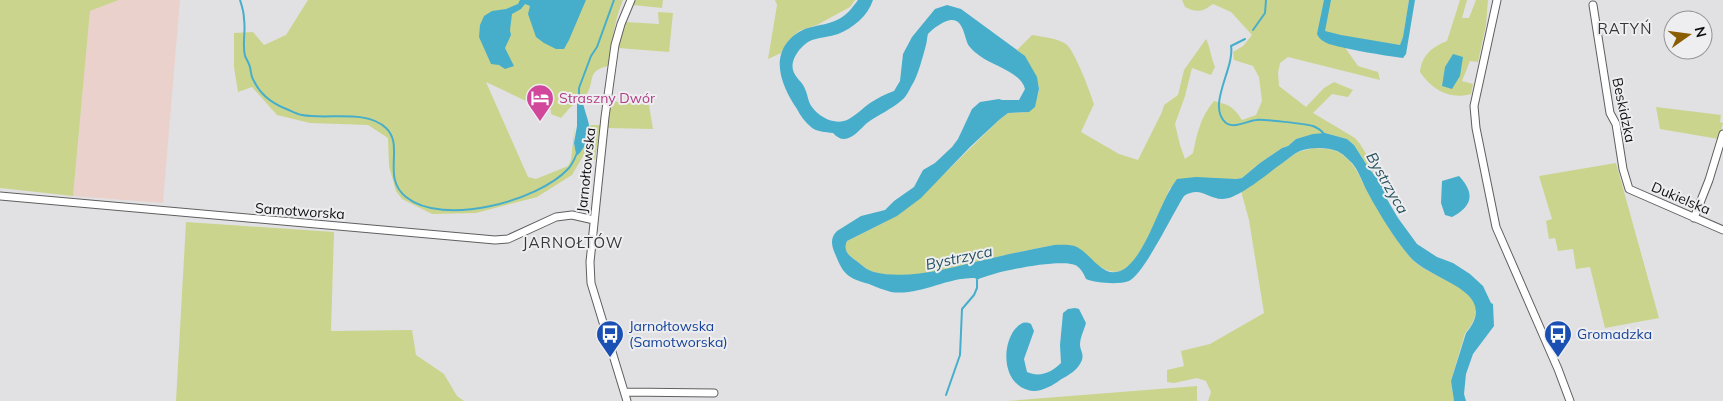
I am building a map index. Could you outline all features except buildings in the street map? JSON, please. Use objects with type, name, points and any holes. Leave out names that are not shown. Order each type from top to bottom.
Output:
[{"type":"street","name":"Jarnołtowska","points":[[627,401],[591,283],[590,262],[605,117],[615,45],[631,0]]},
{"type":"street","points":[[1497,0],[1474,106],[1476,128],[1496,227],[1570,401]]},
{"type":"street","name":"Beskidzka","points":[[1592,5],[1610,114],[1616,124],[1623,169],[1629,188]]},
{"type":"street","points":[[1694,218],[1709,180],[1723,134]]},
{"type":"street","name":"Dukielska","points":[[1629,188],[1723,230]]},
{"type":"street","name":"Samotworska","points":[[0,196],[495,240],[508,239],[564,215],[594,220]]},
{"type":"street","points":[[625,392],[714,394]]},
{"type":"shaded area","points":[[119,0],[180,0],[163,203],[73,196],[90,11]]},
{"type":"green space","points":[[0,0],[119,0],[90,11],[73,196],[0,188]]},
{"type":"green space","points":[[308,0],[623,0],[615,24],[608,66],[596,71],[588,92],[561,118],[551,114],[551,110],[542,109],[540,106],[486,82],[528,177],[536,179],[568,166],[571,160],[575,125],[574,143],[576,154],[585,146],[590,125],[600,125],[595,160],[583,156],[572,175],[537,197],[476,213],[432,214],[402,199],[396,191],[389,166],[388,138],[368,125],[310,123],[277,115],[252,87],[238,92],[234,67],[234,33],[253,32],[264,45],[286,35]]},
{"type":"green space","points":[[635,0],[663,0],[662,8],[633,5]]},
{"type":"green space","points":[[775,0],[855,0],[850,7],[817,25],[799,31],[789,40],[781,53],[768,59],[777,5]]},
{"type":"green space","points":[[1182,0],[1409,0],[1400,46],[1350,37],[1346,49],[1358,66],[1378,72],[1380,80],[1288,57],[1280,63],[1278,73],[1279,86],[1306,107],[1324,88],[1334,82],[1353,90],[1348,97],[1332,94],[1313,113],[1355,138],[1378,173],[1377,176],[1368,167],[1354,145],[1347,139],[1325,133],[1296,139],[1260,163],[1242,178],[1170,188],[1151,232],[1138,255],[1126,268],[1116,272],[1104,269],[1074,249],[1062,245],[1054,245],[934,272],[902,275],[888,275],[871,271],[848,254],[846,250],[847,241],[883,223],[945,173],[999,120],[1008,113],[1029,112],[1036,101],[1039,85],[1031,69],[1017,50],[1032,35],[1058,40],[1070,48],[1082,72],[1094,104],[1081,132],[1119,154],[1138,160],[1164,105],[1178,95],[1184,70],[1206,39],[1215,67],[1211,75],[1192,68],[1175,124],[1185,159],[1193,153],[1200,125],[1214,101],[1230,107],[1242,120],[1256,115],[1262,101],[1259,77],[1253,66],[1234,60],[1233,52],[1243,46],[1252,35],[1231,12],[1213,4],[1206,9],[1196,11],[1185,7]]},
{"type":"green space","points":[[1460,0],[1467,0],[1462,18],[1469,18],[1476,0],[1488,0],[1486,25],[1478,62],[1470,61],[1462,81],[1473,84],[1471,94],[1456,96],[1442,92],[1430,84],[1420,72],[1425,56],[1437,46],[1447,41]]},
{"type":"green space","points":[[658,12],[673,13],[669,52],[618,48],[626,22],[659,24]]},
{"type":"green space","points":[[610,101],[649,105],[653,129],[607,128]]},
{"type":"green space","points":[[1656,107],[1721,115],[1720,122],[1723,123],[1719,139],[1660,129]]},
{"type":"green space","points":[[1314,148],[1334,150],[1350,161],[1382,217],[1410,257],[1424,269],[1459,287],[1475,303],[1475,317],[1465,333],[1451,381],[1454,401],[1208,401],[1211,392],[1206,381],[1197,378],[1174,383],[1167,382],[1167,370],[1184,366],[1181,351],[1210,344],[1264,313],[1249,220],[1241,191],[1298,152]]},
{"type":"green space","points":[[1616,163],[1659,318],[1605,328],[1590,267],[1576,269],[1573,249],[1558,251],[1555,238],[1549,239],[1546,221],[1552,219],[1539,176]]},
{"type":"green space","points":[[186,222],[334,232],[331,331],[412,330],[416,355],[444,374],[457,396],[464,401],[176,401]]},
{"type":"green space","points":[[1197,386],[1197,401],[1008,401]]},
{"type":"water","points":[[520,0],[586,0],[564,49],[556,49],[536,37],[528,14],[530,6],[525,4],[521,9],[512,14],[511,35],[505,48],[514,66],[505,69],[499,65],[491,64],[479,37],[480,25],[484,16],[492,11],[506,9],[518,4]]},
{"type":"water","points":[[858,0],[873,0],[868,11],[859,21],[838,34],[808,42],[801,48],[793,61],[794,73],[804,87],[811,105],[815,111],[829,120],[844,121],[873,101],[894,91],[900,81],[903,54],[912,37],[935,9],[947,5],[961,9],[1025,56],[1037,77],[1039,89],[1035,107],[1029,112],[1008,113],[999,120],[921,198],[897,216],[847,241],[846,250],[848,254],[866,268],[874,272],[886,274],[913,274],[940,270],[1054,245],[1071,245],[1085,252],[1107,271],[1118,272],[1128,266],[1142,248],[1177,179],[1196,177],[1242,178],[1260,163],[1296,139],[1325,133],[1347,139],[1354,145],[1383,186],[1388,201],[1417,244],[1470,274],[1483,286],[1493,304],[1494,326],[1473,354],[1466,374],[1464,394],[1466,401],[1454,401],[1451,381],[1466,333],[1475,318],[1475,306],[1469,296],[1459,288],[1410,257],[1382,218],[1354,166],[1341,153],[1324,148],[1313,148],[1297,152],[1246,189],[1226,199],[1219,199],[1197,192],[1184,196],[1142,267],[1129,281],[1107,283],[1086,279],[1077,266],[1058,263],[1012,270],[977,280],[975,278],[965,278],[954,280],[902,293],[891,292],[848,275],[842,268],[832,246],[834,234],[861,216],[885,210],[914,187],[923,170],[935,163],[952,147],[958,139],[972,109],[980,102],[999,99],[1019,100],[1025,89],[1018,78],[974,51],[967,43],[959,23],[948,20],[928,34],[916,76],[907,95],[898,103],[867,123],[856,134],[847,139],[838,137],[833,133],[813,129],[801,116],[783,83],[780,65],[784,47],[790,39],[802,30],[839,19]]},
{"type":"water","points":[[1324,0],[1331,0],[1325,31],[1400,45],[1409,0],[1415,0],[1406,54],[1403,58],[1346,48],[1324,41],[1317,34]]},
{"type":"water","points":[[1453,54],[1463,57],[1460,76],[1452,89],[1442,86],[1445,67]]},
{"type":"water","points":[[577,99],[582,99],[589,127],[588,140],[578,155],[576,154],[574,143],[577,126]]},
{"type":"water","points":[[1459,176],[1468,188],[1469,199],[1468,204],[1452,217],[1445,215],[1441,203],[1442,181]]},
{"type":"water","points":[[1068,309],[1079,309],[1086,323],[1080,342],[1082,360],[1078,367],[1045,389],[1032,391],[1020,386],[1013,380],[1009,372],[1006,354],[1015,329],[1023,323],[1031,324],[1034,331],[1024,359],[1027,372],[1032,374],[1046,373],[1061,363],[1060,345],[1063,313]]},
{"type":"waterway","points":[[240,0],[244,16],[245,56],[253,79],[263,94],[275,104],[300,114],[357,117],[378,122],[386,128],[394,144],[394,171],[399,189],[406,197],[422,206],[443,210],[466,210],[513,200],[554,181],[569,167],[577,153]]},
{"type":"waterway","points":[[579,99],[579,88],[591,56],[597,47],[614,0]]},
{"type":"waterway","points":[[1253,30],[1265,13],[1266,0]]},
{"type":"waterway","points":[[1245,39],[1231,46],[1231,55],[1222,86],[1219,107],[1221,116],[1226,123],[1237,125],[1260,120],[1294,123],[1313,126],[1325,135]]},
{"type":"waterway","points":[[946,395],[960,355],[962,309],[974,295],[977,288],[977,280]]},
{"type":"place","name":"Straszny Dwór","points":[[540,122]]},
{"type":"place","name":"Jarnołtowska (Samotworska)","points":[[610,358]]},
{"type":"place","name":"Gromadzka","points":[[1558,358]]},
{"type":"district","name":"RATYŃ","points":[[1625,29]]},
{"type":"district","name":"JARNOŁTÓW","points":[[573,243]]},
{"type":"water label","name":"Bystrzyca","points":[[1387,183]]},
{"type":"water label","name":"Bystrzyca","points":[[959,258]]}]
